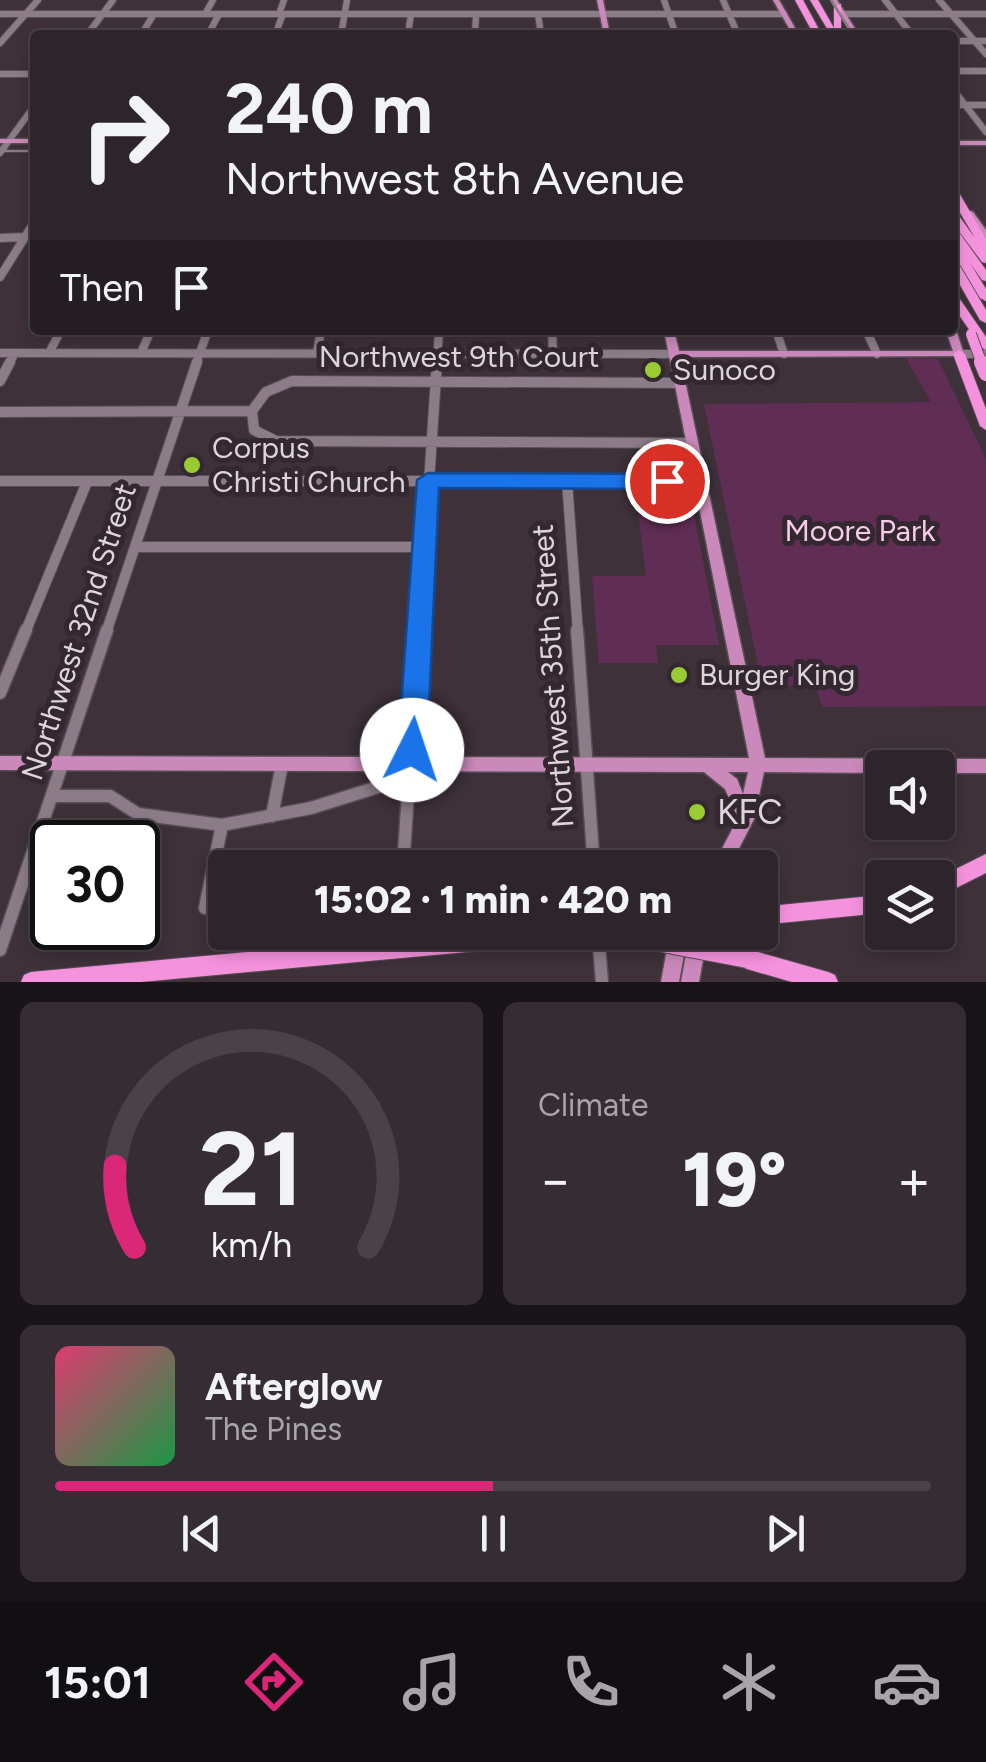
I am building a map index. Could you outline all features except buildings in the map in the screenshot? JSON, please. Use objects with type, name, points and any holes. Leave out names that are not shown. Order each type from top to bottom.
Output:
[{"type":"highway","points":[[800,0],[815,30]]},
{"type":"highway","points":[[814,0],[833,30]]},
{"type":"highway","points":[[958,200],[986,248]]},
{"type":"highway","points":[[958,222],[986,260]]},
{"type":"highway","points":[[958,238],[986,278]]},
{"type":"highway","points":[[958,252],[986,298]]},
{"type":"highway","points":[[958,271],[986,320]]},
{"type":"highway","points":[[958,304],[979,338],[986,374]]},
{"type":"highway","points":[[959,354],[986,426]]},
{"type":"highway","points":[[955,880],[986,864]]},
{"type":"highway","points":[[778,914],[865,906]]},
{"type":"highway","points":[[291,956],[322,950]]},
{"type":"highway","points":[[33,982],[362,950]]},
{"type":"highway","points":[[703,950],[747,958],[828,982]]},
{"type":"main road","points":[[600,0],[606,30]]},
{"type":"main road","points":[[776,0],[793,30]]},
{"type":"main road","points":[[838,6],[853,30]]},
{"type":"main road","points":[[3,145],[30,143]]},
{"type":"main road","points":[[958,143],[986,143]]},
{"type":"main road","points":[[958,199],[985,235]]},
{"type":"main road","points":[[670,335],[758,765],[746,818],[729,850]]},
{"type":"main road","points":[[674,354],[959,354],[953,335]]},
{"type":"main road","points":[[0,763],[282,764],[410,771],[587,764],[986,766]]},
{"type":"main road","points":[[706,765],[731,784],[746,818]]},
{"type":"main road","points":[[670,982],[676,950]]},
{"type":"main road","points":[[690,982],[696,950]]},
{"type":"street","points":[[0,43],[38,0]]},
{"type":"street","points":[[91,30],[113,0]]},
{"type":"street","points":[[205,14],[214,0]]},
{"type":"street","points":[[277,30],[284,0]]},
{"type":"street","points":[[342,30],[348,0]]},
{"type":"street","points":[[397,14],[400,0]]},
{"type":"street","points":[[460,0],[460,14]]},
{"type":"street","points":[[529,0],[539,30]]},
{"type":"street","points":[[664,0],[674,30]]},
{"type":"street","points":[[722,0],[736,30]]},
{"type":"street","points":[[885,0],[908,30]]},
{"type":"street","points":[[939,0],[986,54]]},
{"type":"street","points":[[838,6],[896,14],[986,14]]},
{"type":"street","points":[[0,14],[784,14]]},
{"type":"street","points":[[144,30],[154,14]]},
{"type":"street","points":[[210,30],[218,14]]},
{"type":"street","points":[[409,30],[411,14]]},
{"type":"street","points":[[476,14],[476,30]]},
{"type":"street","points":[[958,40],[986,40]]},
{"type":"street","points":[[958,72],[986,72]]},
{"type":"street","points":[[0,74],[30,74]]},
{"type":"street","points":[[958,95],[986,132]]},
{"type":"street","points":[[958,105],[986,105]]},
{"type":"street","points":[[3,145],[30,111]]},
{"type":"street","points":[[0,277],[30,229]]},
{"type":"street","points":[[0,238],[24,238]]},
{"type":"street","points":[[48,354],[58,335]]},
{"type":"street","points":[[141,353],[149,335]]},
{"type":"street","name":"Northwest 32nd Street","points":[[0,950],[206,335]]},
{"type":"street","points":[[316,353],[321,335]]},
{"type":"street","points":[[405,850],[439,335]]},
{"type":"street","points":[[552,335],[553,354]]},
{"type":"street","points":[[778,335],[784,354]]},
{"type":"street","points":[[868,335],[877,354]]},
{"type":"street","points":[[0,354],[674,354]]},
{"type":"street","points":[[0,381],[15,354]]},
{"type":"street","points":[[959,354],[986,354]]},
{"type":"street","name":"Northwest 9th Court","points":[[252,412],[266,392],[292,382],[679,382]]},
{"type":"street","points":[[0,412],[252,412],[254,430],[276,441],[692,442]]},
{"type":"street","points":[[0,480],[700,481]]},
{"type":"street","name":"Northwest 35th Street","points":[[567,481],[593,850]]},
{"type":"street","points":[[0,693],[86,482]]},
{"type":"street","points":[[137,547],[426,547]]},
{"type":"street","points":[[272,816],[282,764]]},
{"type":"street","points":[[53,796],[110,796],[138,814],[222,826],[391,784],[410,771]]},
{"type":"street","points":[[205,908],[222,826]]},
{"type":"street","points":[[599,950],[602,982]]},
{"type":"green space","name":"Moore Park","points":[[906,358],[938,359],[986,459],[986,706],[822,707],[816,686],[762,685],[704,404],[931,402]]},
{"type":"green space","points":[[638,513],[694,514],[719,645],[656,645],[658,663],[599,663],[592,576],[646,576]]},
{"type":"railway","points":[[831,0],[850,30]]},
{"type":"railway","points":[[0,151],[30,151]]},
{"type":"place","name":"Sunoco","points":[[653,370]]},
{"type":"place","name":"Corpus Christi Church","points":[[192,465]]},
{"type":"place","name":"Burger King","points":[[679,675]]},
{"type":"place","name":"KFC","points":[[697,812]]},
{"type":"route","points":[[412,750],[428,480],[667,481]]}]
